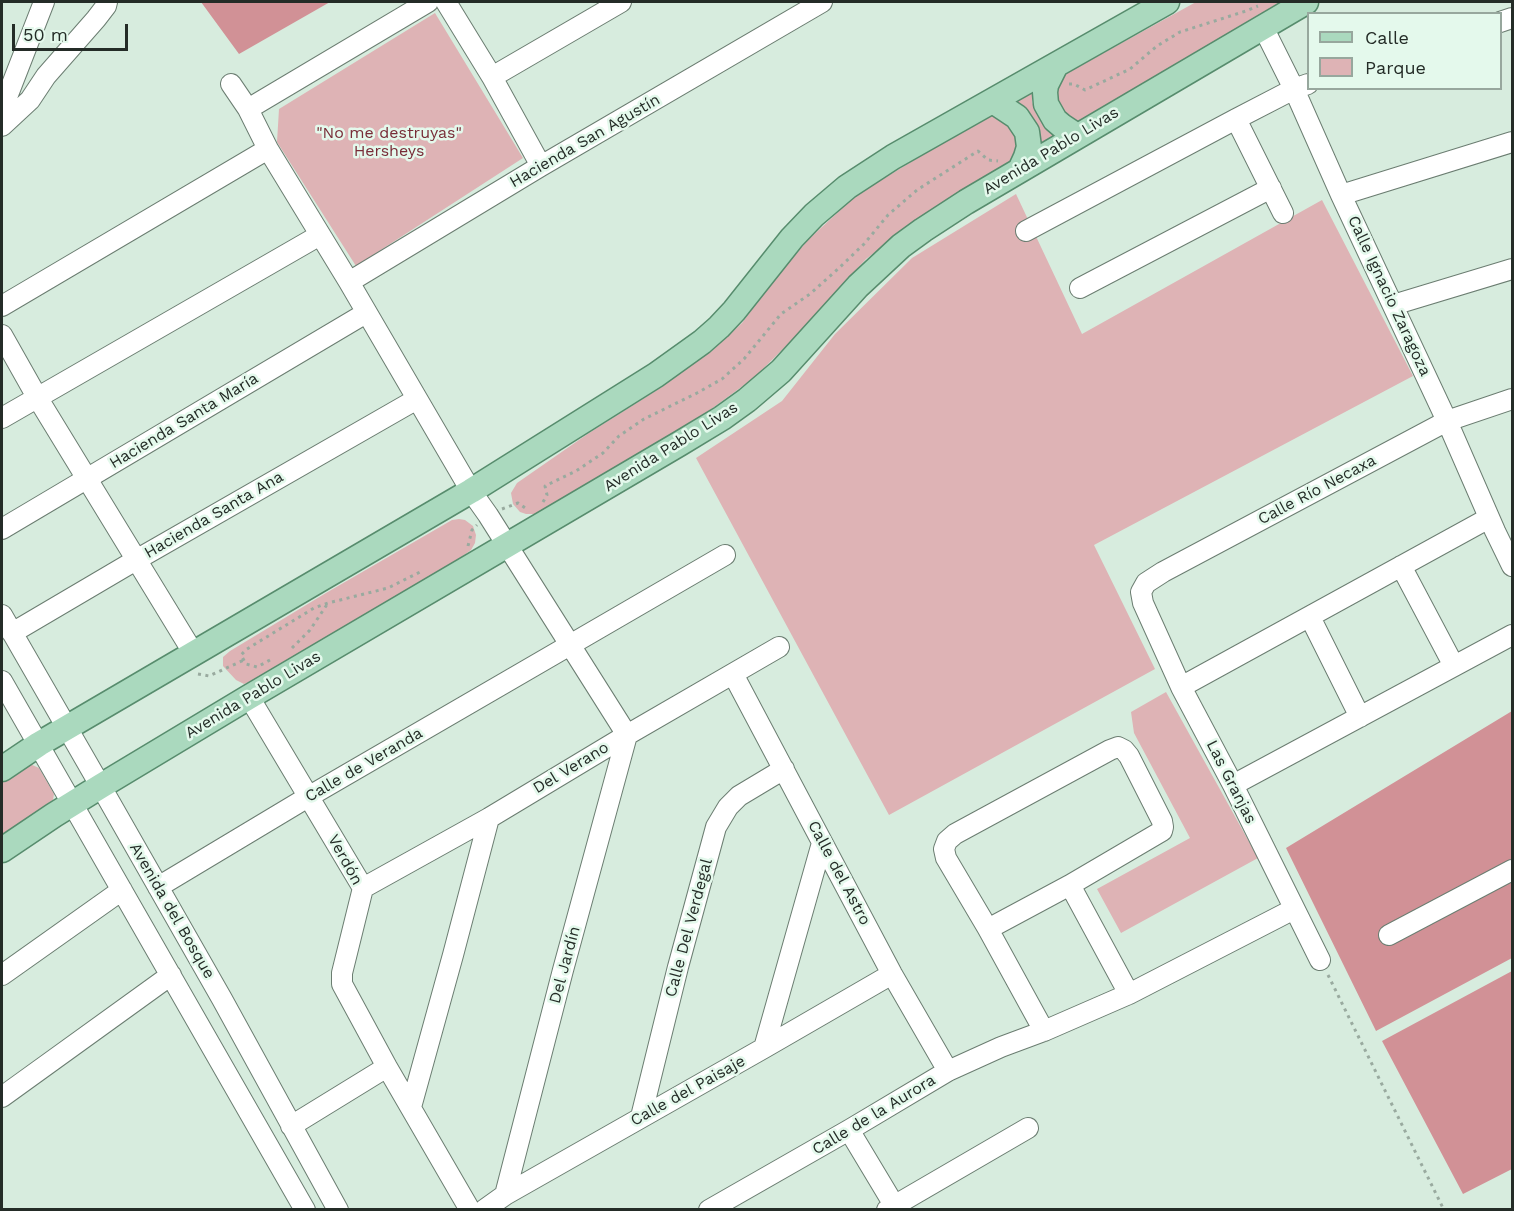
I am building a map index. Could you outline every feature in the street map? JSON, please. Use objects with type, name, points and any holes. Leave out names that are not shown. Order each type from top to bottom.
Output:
[{"type":"main road","points":[[1077,136],[1055,120],[1049,112],[1046,104],[1046,85],[1167,2]]},
{"type":"main road","name":"Avenida Pablo Livas","points":[[2,850],[101,786],[679,444],[747,400],[781,371],[858,286],[901,246],[966,202],[1077,136],[1262,16],[1306,2]]},
{"type":"main road","points":[[2,769],[39,744],[471,491],[656,375],[702,342],[734,312],[792,238],[830,201],[854,182],[993,101],[1060,74]]},
{"type":"main road","points":[[993,101],[1017,117],[1027,132],[1029,147],[1020,170]]},
{"type":"street","points":[[2,110],[44,2]]},
{"type":"street","points":[[2,126],[30,100],[46,76],[107,2]]},
{"type":"street","points":[[248,109],[428,2]]},
{"type":"street","points":[[446,2],[541,166]]},
{"type":"street","points":[[492,78],[621,2]]},
{"type":"street","name":"Hacienda San Agustín","points":[[349,282],[541,166],[822,2]]},
{"type":"street","name":"Calle Ignacio Zaragoza","points":[[1262,16],[1301,86],[1341,195],[1499,525],[1512,566]]},
{"type":"street","points":[[231,84],[248,109],[268,149],[471,491],[488,514],[627,735]]},
{"type":"street","points":[[1026,231],[1301,86]]},
{"type":"street","points":[[1236,119],[1283,213]]},
{"type":"street","points":[[1341,195],[1512,141]]},
{"type":"street","points":[[2,306],[268,149]]},
{"type":"street","points":[[1080,288],[1271,188]]},
{"type":"street","points":[[2,418],[320,235]]},
{"type":"street","points":[[1393,305],[1512,269]]},
{"type":"street","name":"Hacienda Santa María","points":[[2,529],[366,313]]},
{"type":"street","points":[[2,335],[37,397],[194,654]]},
{"type":"street","name":"Hacienda Santa Ana","points":[[12,633],[417,399]]},
{"type":"street","name":"Calle Río Necaxa","points":[[1143,603],[1141,592],[1146,583],[1163,572],[1448,421],[1512,399]]},
{"type":"street","points":[[1181,687],[1401,566],[1499,525]]},
{"type":"street","name":"Calle de Veranda","points":[[158,887],[308,797],[725,555]]},
{"type":"street","points":[[1401,566],[1454,666]]},
{"type":"street","name":"Las Granjas","points":[[1143,603],[1181,687],[1233,785],[1320,960]]},
{"type":"street","name":"Avenida del Bosque","points":[[2,615],[101,786],[338,1209]]},
{"type":"street","points":[[1310,617],[1360,717]]},
{"type":"street","points":[[1233,785],[1512,635]]},
{"type":"street","name":"Del Verano","points":[[363,888],[489,818],[779,647]]},
{"type":"street","name":"Calle del Astro","points":[[733,674],[892,974],[948,1071]]},
{"type":"street","name":"Avenida del Bosque","points":[[2,681],[305,1209]]},
{"type":"street","name":"Verdón","points":[[249,697],[363,888],[342,974],[342,984],[387,1067],[470,1209]]},
{"type":"street","name":"Del Jardín","points":[[505,1195],[627,735]]},
{"type":"street","points":[[988,929],[1070,885],[1162,831],[1164,827],[1162,821],[1124,750],[1118,747],[1110,750],[955,834],[947,841],[944,849],[946,858],[1044,1032]]},
{"type":"street","name":"Calle Del Verdegal","points":[[641,1117],[678,967],[717,827],[728,807],[739,796],[784,769]]},
{"type":"street","points":[[411,1107],[489,818]]},
{"type":"street","points":[[764,1048],[822,843]]},
{"type":"street","points":[[1389,935],[1512,870]]},
{"type":"street","points":[[1070,885],[1129,994]]},
{"type":"street","points":[[2,975],[122,890]]},
{"type":"street","name":"Calle de la Aurora","points":[[709,1209],[948,1071],[1129,994],[1294,909]]},
{"type":"street","name":"Calle del Paisaje","points":[[484,1209],[892,974]]},
{"type":"street","points":[[2,1097],[171,975]]},
{"type":"street","points":[[291,1126],[387,1067]]},
{"type":"street","points":[[849,1130],[893,1208],[1028,1128]]},
{"type":"path","points":[[1060,74],[1085,90],[1130,69],[1157,46],[1180,32],[1246,11],[1262,16]]},
{"type":"path","points":[[1320,960],[1444,1209]]},
{"type":"green space","points":[[1196,2],[1286,2],[1089,117],[1078,121],[1069,119],[1057,109],[1055,84],[1060,77]]},
{"type":"green space","name":"\"No me destruyas\" Hersheys","points":[[435,13],[523,158],[356,266],[277,142],[279,109]]},
{"type":"green space","points":[[1032,92],[1032,102],[1037,115],[1047,127],[1059,135],[1038,148],[1040,140],[1037,125],[1024,107],[1014,102]]},
{"type":"green space","points":[[989,116],[1004,117],[1021,139],[1013,162],[866,259],[755,377],[695,421],[542,512],[526,514],[520,512],[513,504],[511,493],[517,483],[589,433],[662,387],[713,350],[742,323],[772,282],[808,240],[851,200]]},
{"type":"green space","points":[[1016,194],[1082,334],[1322,200],[1413,376],[1094,545],[1155,669],[889,815],[696,458],[782,401],[835,334],[912,258]]},
{"type":"green space","points":[[459,519],[473,526],[476,535],[471,550],[456,561],[256,679],[244,684],[236,680],[223,666],[223,657],[230,651],[452,520]]},
{"type":"green space","points":[[1166,692],[1258,858],[1121,933],[1097,889],[1190,838],[1134,733],[1131,712]]},
{"type":"green space","points":[[30,764],[39,768],[54,794],[53,800],[2,835],[2,782]]},
{"type":"shaded area","points":[[201,2],[330,2],[239,54]]},
{"type":"shaded area","points":[[1512,711],[1512,958],[1376,1031],[1286,848]]},
{"type":"shaded area","points":[[1512,971],[1512,1169],[1463,1194],[1382,1041]]}]
